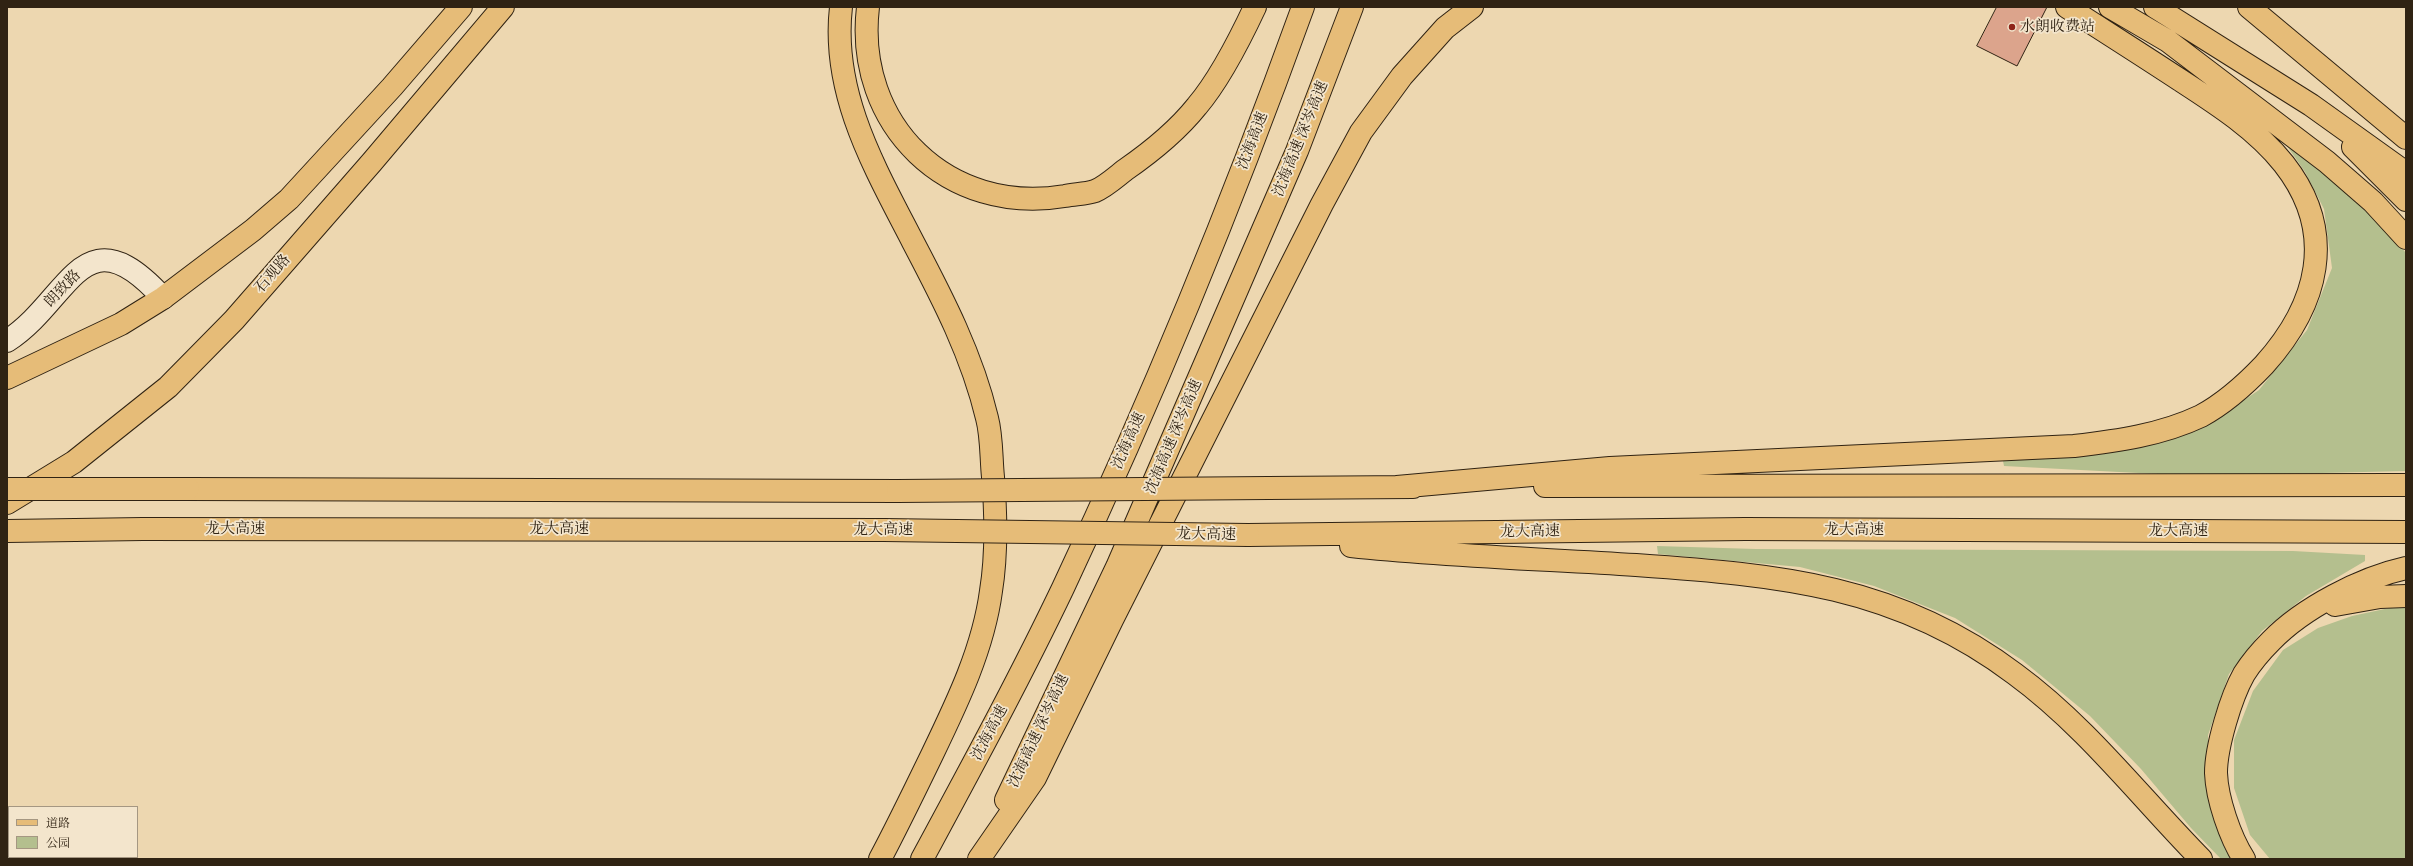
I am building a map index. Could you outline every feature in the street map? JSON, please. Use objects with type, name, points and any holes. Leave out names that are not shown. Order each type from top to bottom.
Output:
[{"type":"main road","points":[[7,378],[121,324],[163,298],[215,260],[289,199],[392,87],[461,7]]},
{"type":"main road","name":"石观路","points":[[7,503],[74,462],[168,387],[234,320],[372,162],[503,7]]},
{"type":"main road","points":[[841,7],[838,33],[842,77],[853,116],[870,157],[948,309],[970,362],[988,420],[995,512],[992,591],[974,661],[949,720],[880,859]]},
{"type":"main road","points":[[868,7],[866,30],[871,72],[884,108],[902,139],[928,163],[970,188],[1003,198],[1045,200],[1096,191],[1154,150],[1197,106],[1225,62],[1255,7]]},
{"type":"main road","name":"沈海高速","points":[[922,859],[991,731],[1062,589],[1128,445],[1258,130],[1303,7]]},
{"type":"main road","name":"沈海高速 深岑高速","points":[[979,859],[1117,567],[1298,152],[1352,7]]},
{"type":"main road","points":[[979,859],[1035,778],[1112,620],[1322,204],[1361,132],[1402,76],[1445,28],[1472,7]]},
{"type":"main road","points":[[1398,487],[1610,468],[2074,446],[2114,441],[2159,432],[2201,415],[2230,397],[2245,384],[2287,337],[2306,303],[2311,287],[2316,243],[2306,203],[2285,165],[2250,130],[2207,98],[2066,7]]},
{"type":"main road","points":[[2110,7],[2168,41],[2321,157],[2373,202],[2406,238]]},
{"type":"main road","points":[[2154,7],[2311,105],[2406,174]]},
{"type":"main road","points":[[2249,7],[2406,138]]},
{"type":"main road","points":[[2311,105],[2406,200]]},
{"type":"main road","points":[[7,489],[898,490],[1398,487],[2406,485]]},
{"type":"main road","name":"龙大高速","points":[[7,531],[143,529],[884,530],[1248,535],[1745,529],[2406,532]]},
{"type":"main road","points":[[1248,535],[1417,553],[1604,563],[1756,575],[1830,588],[1887,604],[1930,621],[1970,644],[2015,674],[2084,734],[2201,859]]},
{"type":"main road","points":[[2244,859],[2221,805],[2216,772],[2224,725],[2244,674],[2271,641],[2310,609],[2388,572],[2406,568]]},
{"type":"main road","points":[[2310,609],[2380,597],[2406,596]]},
{"type":"street","name":"朗致路","points":[[7,341],[37,316],[74,276],[98,260],[114,261],[125,265],[149,283],[163,298]]},
{"type":"green space","points":[[2283,140],[2348,193],[2378,222],[2406,253],[2406,471],[2196,476],[2004,466],[2003,461],[2131,448],[2204,427],[2259,390],[2307,330],[2332,268],[2324,209],[2305,172]]},
{"type":"green space","points":[[1657,546],[1756,549],[2293,551],[2365,555],[2365,561],[2306,596],[2262,631],[2229,674],[2208,735],[2208,780],[2236,859],[2221,859],[2191,828],[2141,769],[2090,716],[2022,660],[1955,618],[1874,586],[1800,567],[1658,554]]},
{"type":"green space","points":[[2394,607],[2406,607],[2406,859],[2270,859],[2250,835],[2234,788],[2234,740],[2253,691],[2283,650],[2318,628],[2352,616]]},
{"type":"building","name":"水朗收费站","points":[[1997,7],[2047,7],[2017,66],[1977,46]]},
{"type":"place","name":"水朗收费站","points":[[2012,27]]}]
